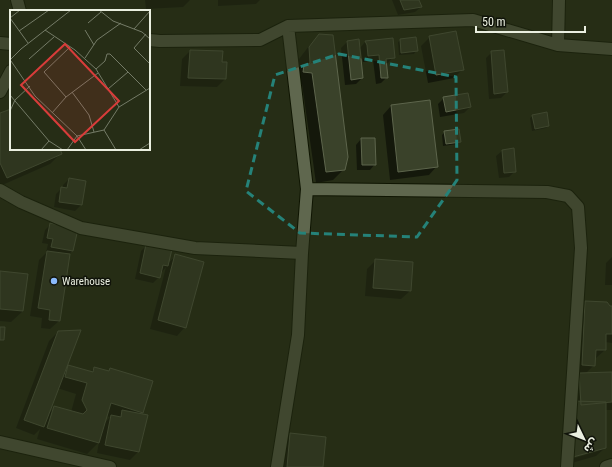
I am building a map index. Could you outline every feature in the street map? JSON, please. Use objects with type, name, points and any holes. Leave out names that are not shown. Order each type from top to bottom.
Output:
[{"type":"street","points":[[17,0],[20,10]]},
{"type":"street","points":[[558,45],[559,0]]},
{"type":"street","points":[[150,40],[260,40],[288,26],[473,20],[558,45],[612,50]]},
{"type":"street","points":[[277,467],[298,336],[307,189],[288,26]]},
{"type":"street","points":[[0,43],[10,44]]},
{"type":"street","points":[[0,92],[10,73]]},
{"type":"street","points":[[307,189],[547,192],[568,196],[578,207],[581,248],[567,467]]},
{"type":"street","points":[[0,190],[21,202],[81,228],[195,248],[302,253]]},
{"type":"street","points":[[0,442],[110,467]]},
{"type":"street","points":[[606,467],[612,465]]},
{"type":"highlighted area","points":[[339,54],[456,77],[457,180],[417,237],[300,233],[246,191],[275,75]]},
{"type":"building","points":[[400,0],[419,0],[422,7],[404,10]]},
{"type":"building","points":[[456,31],[464,70],[436,75],[429,36]]},
{"type":"building","points":[[319,34],[333,35],[348,157],[345,170],[326,172],[312,73],[303,72],[304,65],[310,63],[309,47]]},
{"type":"building","points":[[416,37],[418,51],[401,53],[400,39]]},
{"type":"building","points":[[393,38],[395,58],[386,59],[388,78],[381,78],[379,55],[368,56],[365,41]]},
{"type":"building","points":[[359,39],[363,78],[351,80],[347,41]]},
{"type":"building","points":[[190,50],[223,51],[222,62],[227,62],[226,79],[188,78]]},
{"type":"building","points":[[504,50],[508,92],[494,94],[491,51]]},
{"type":"building","points":[[468,93],[471,107],[446,112],[443,97]]},
{"type":"building","points":[[430,100],[438,167],[398,172],[391,105]]},
{"type":"building","points":[[10,109],[10,150],[60,150],[62,154],[7,178],[0,163],[0,113]]},
{"type":"building","points":[[547,112],[549,126],[535,129],[532,115]]},
{"type":"building","points":[[459,129],[461,142],[446,144],[444,131]]},
{"type":"building","points":[[361,138],[375,138],[376,165],[362,165]]},
{"type":"building","points":[[514,148],[516,172],[504,173],[502,150]]},
{"type":"building","points":[[69,178],[86,181],[82,205],[59,202],[61,187],[67,188]]},
{"type":"building","points":[[50,223],[78,229],[73,251],[51,247],[53,239],[47,238]]},
{"type":"building","points":[[146,244],[172,249],[168,266],[163,265],[160,278],[140,273]]},
{"type":"building","name":"Warehouse","points":[[47,251],[70,254],[60,321],[49,320],[50,310],[38,308]]},
{"type":"building","points":[[175,254],[204,262],[186,328],[158,320]]},
{"type":"building","points":[[375,259],[413,262],[411,291],[373,288]]},
{"type":"building","points":[[0,271],[28,274],[23,311],[0,309]]},
{"type":"building","points":[[585,301],[607,302],[610,306],[612,306],[612,334],[606,334],[606,350],[596,350],[595,366],[582,365]]},
{"type":"building","points":[[0,327],[5,327],[4,340],[0,340]]},
{"type":"building","points":[[81,330],[44,427],[24,420],[58,331]]},
{"type":"building","points":[[68,365],[93,372],[94,367],[109,371],[110,368],[153,381],[143,413],[111,403],[99,443],[47,428],[54,406],[83,414],[87,410],[82,400],[87,383],[65,377]]},
{"type":"building","points":[[612,372],[612,402],[581,405],[579,373]]},
{"type":"building","points":[[574,401],[606,402],[606,448],[573,457]]},
{"type":"building","points":[[122,410],[148,415],[139,452],[105,445],[111,415],[121,417]]},
{"type":"building","points":[[290,433],[326,437],[323,467],[287,467]]},
{"type":"place","name":"Warehouse","points":[[54,281]]}]
